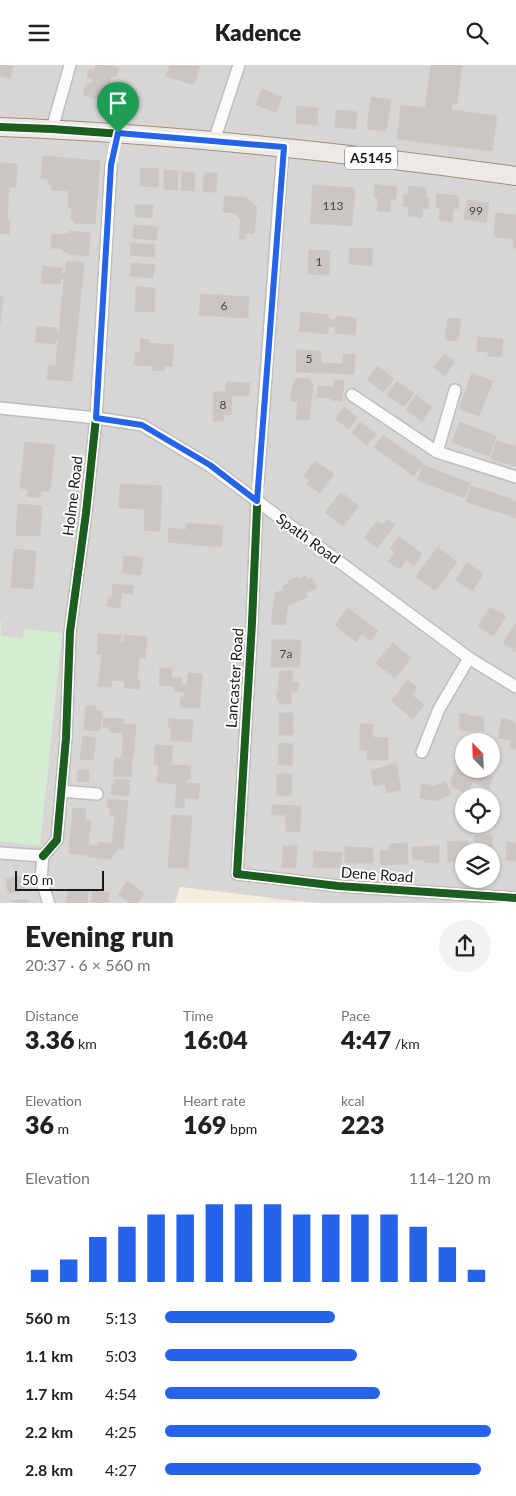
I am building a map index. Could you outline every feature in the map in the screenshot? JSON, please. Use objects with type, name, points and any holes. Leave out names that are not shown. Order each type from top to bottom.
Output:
[{"type":"main road","name":"A5145","points":[[0,127],[52,129],[284,147],[516,176]]},
{"type":"street","points":[[52,129],[70,65]]},
{"type":"street","points":[[214,141],[239,65]]},
{"type":"street","points":[[258,484],[284,147]]},
{"type":"street","name":"Holme Road","points":[[43,856],[58,840],[66,738],[70,632],[85,522],[96,418],[111,165]]},
{"type":"street","points":[[437,452],[455,390]]},
{"type":"street","points":[[352,395],[437,452],[516,477]]},
{"type":"street","name":"Spath Road","points":[[0,408],[142,425],[210,465],[469,659],[516,687]]},
{"type":"street","name":"Lancaster Road","points":[[237,874],[252,623],[257,501]]},
{"type":"street","points":[[422,752],[439,709],[469,659]]},
{"type":"street","points":[[61,791],[97,794]]},
{"type":"street","points":[[0,853],[43,856],[41,879],[49,903]]},
{"type":"street","name":"Dene Road","points":[[237,874],[452,899],[516,898]]},
{"type":"shaded area","points":[[0,65],[516,65],[516,903],[311,903],[180,887],[175,903],[0,903]]},
{"type":"shaded area","points":[[180,887],[272,898],[275,902],[282,900],[319,903],[175,903]]},
{"type":"green space","points":[[0,621],[1,636],[23,638],[24,629],[62,633],[40,846],[0,841]]},
{"type":"building","points":[[0,65],[13,65],[10,78],[0,76]]},
{"type":"building","points":[[96,65],[109,65],[119,68],[116,77],[111,76],[108,89],[113,90],[115,93],[113,102],[109,105],[83,95],[86,83],[91,84],[93,79],[87,78],[89,69],[94,70]]},
{"type":"building","points":[[170,65],[200,66],[194,85],[166,76]]},
{"type":"building","points":[[431,65],[462,65],[457,104],[452,103],[451,110],[497,116],[492,151],[397,139],[401,105],[425,108]]},
{"type":"building","points":[[262,89],[282,97],[276,112],[256,105]]},
{"type":"building","points":[[371,97],[391,100],[386,131],[367,129]]},
{"type":"building","points":[[297,106],[318,108],[317,125],[296,123]]},
{"type":"building","points":[[336,110],[357,112],[356,129],[335,127]]},
{"type":"building","points":[[43,156],[100,161],[95,224],[74,223],[71,219],[72,208],[68,208],[69,191],[51,190],[51,184],[48,184],[49,179],[41,178]]},
{"type":"building","points":[[0,163],[17,164],[16,187],[9,187],[7,220],[10,220],[9,234],[0,233]]},
{"type":"building","points":[[141,168],[158,169],[158,187],[140,186]]},
{"type":"building","points":[[164,170],[178,171],[177,190],[164,189]]},
{"type":"building","points":[[182,172],[195,172],[194,191],[181,190]]},
{"type":"building","points":[[204,173],[217,173],[216,192],[203,192]]},
{"type":"building","points":[[375,184],[386,186],[383,211],[377,211],[378,198],[374,198]]},
{"type":"building","points":[[313,185],[355,188],[352,226],[310,223]]},
{"type":"building","points":[[386,186],[397,187],[396,199],[391,199],[390,212],[383,211]]},
{"type":"building","points":[[409,186],[418,187],[415,217],[408,216],[409,207],[403,206],[404,195],[408,196]]},
{"type":"building","points":[[418,187],[426,188],[425,197],[429,198],[428,209],[423,208],[422,218],[415,217]]},
{"type":"building","points":[[437,194],[448,195],[445,221],[439,220],[440,208],[436,207]]},
{"type":"building","points":[[448,195],[459,196],[458,209],[454,208],[452,222],[445,221]]},
{"type":"building","points":[[225,196],[246,198],[257,207],[254,234],[246,233],[245,239],[239,239],[241,220],[235,213],[223,212]]},
{"type":"building","points":[[467,200],[489,203],[486,222],[464,219]]},
{"type":"building","points":[[135,205],[153,205],[152,218],[135,217]]},
{"type":"building","points":[[496,213],[516,215],[516,248],[513,248],[514,239],[495,237]]},
{"type":"building","points":[[134,225],[158,227],[156,240],[133,238]]},
{"type":"building","points":[[70,231],[90,233],[89,256],[68,254],[68,252],[63,252],[63,249],[51,248],[52,234],[64,235],[64,233],[69,234]]},
{"type":"building","points":[[131,243],[155,245],[154,257],[130,255]]},
{"type":"building","points":[[350,248],[373,249],[372,266],[349,264]]},
{"type":"building","points":[[309,250],[330,251],[329,275],[308,274]]},
{"type":"building","points":[[67,261],[84,263],[72,381],[47,379],[49,365],[56,366],[58,339],[56,339],[55,344],[35,342],[37,326],[57,328],[57,333],[59,333],[64,279],[61,279],[60,284],[41,283],[43,266],[63,268],[62,274],[65,274]]},
{"type":"building","points":[[131,263],[155,265],[153,278],[130,276]]},
{"type":"building","points":[[136,287],[155,288],[154,312],[135,311]]},
{"type":"building","points":[[201,294],[249,297],[248,318],[199,315]]},
{"type":"building","points":[[0,297],[3,297],[0,325]]},
{"type":"building","points":[[301,312],[329,315],[329,319],[335,320],[336,316],[357,318],[355,335],[335,333],[336,327],[328,326],[328,334],[299,331]]},
{"type":"building","points":[[448,318],[461,319],[458,341],[445,340]]},
{"type":"building","points":[[478,337],[503,339],[501,357],[488,356],[488,352],[477,351]]},
{"type":"building","points":[[141,339],[149,340],[148,343],[174,345],[172,367],[165,366],[164,371],[152,370],[153,366],[134,365],[135,353],[140,353]]},
{"type":"building","points":[[297,350],[321,351],[321,363],[343,364],[343,354],[355,355],[354,374],[296,372]]},
{"type":"building","points":[[445,354],[455,362],[444,376],[434,367]]},
{"type":"building","points":[[378,366],[394,379],[383,392],[367,380]]},
{"type":"building","points":[[472,373],[493,381],[479,416],[459,409]]},
{"type":"building","points":[[297,378],[309,379],[313,384],[309,420],[296,419],[298,402],[290,401],[294,381]]},
{"type":"building","points":[[334,380],[344,381],[342,401],[317,397],[318,386],[334,387]]},
{"type":"building","points":[[397,381],[414,393],[404,407],[387,395]]},
{"type":"building","points":[[226,382],[250,383],[249,396],[232,395],[231,415],[224,415],[224,421],[213,421],[214,392],[226,392]]},
{"type":"building","points":[[416,395],[432,407],[422,421],[406,410]]},
{"type":"building","points":[[344,407],[357,417],[349,429],[336,419]]},
{"type":"building","points":[[360,422],[376,434],[367,445],[352,433]]},
{"type":"building","points":[[460,422],[496,436],[489,456],[452,442]]},
{"type":"building","points":[[383,435],[423,463],[414,476],[374,447]]},
{"type":"building","points":[[496,441],[516,446],[516,466],[491,459]]},
{"type":"building","points":[[25,442],[55,445],[50,491],[41,491],[40,498],[27,496],[28,489],[20,488]]},
{"type":"building","points":[[315,461],[334,474],[320,493],[307,484],[310,480],[304,476]]},
{"type":"building","points":[[423,465],[470,483],[464,498],[417,480]]},
{"type":"building","points":[[120,484],[162,486],[160,531],[144,530],[145,509],[119,508]]},
{"type":"building","points":[[471,486],[514,500],[509,515],[466,502]]},
{"type":"building","points":[[341,492],[359,506],[343,526],[325,512]]},
{"type":"building","points":[[516,502],[516,518],[510,516]]},
{"type":"building","points":[[18,504],[42,506],[40,536],[16,535]]},
{"type":"building","points":[[387,519],[395,525],[377,548],[364,538],[377,521],[383,524]]},
{"type":"building","points":[[187,523],[223,526],[221,547],[168,542],[169,528],[186,530]]},
{"type":"building","points":[[399,536],[422,554],[414,566],[406,560],[399,569],[388,561],[395,552],[390,548]]},
{"type":"building","points":[[438,547],[457,562],[435,591],[416,576]]},
{"type":"building","points":[[14,549],[36,551],[33,589],[11,587]]},
{"type":"building","points":[[124,556],[143,558],[141,575],[122,573]]},
{"type":"building","points":[[467,563],[483,574],[472,591],[456,580]]},
{"type":"building","points":[[306,576],[308,580],[312,578],[317,588],[305,593],[307,597],[288,605],[285,625],[271,624],[275,593],[283,590],[282,586],[289,583],[288,581]]},
{"type":"building","points":[[113,584],[134,586],[133,594],[122,593],[120,608],[107,606],[108,597],[112,597]]},
{"type":"building","points":[[490,607],[506,616],[493,636],[478,626]]},
{"type":"building","points":[[348,608],[378,631],[370,641],[362,634],[356,642],[335,625]]},
{"type":"building","points":[[516,625],[516,652],[503,643]]},
{"type":"building","points":[[98,634],[121,635],[120,642],[124,642],[124,635],[147,637],[145,658],[139,658],[137,679],[140,680],[139,689],[124,688],[125,681],[112,680],[111,687],[98,686],[102,654],[97,654]]},
{"type":"building","points":[[272,640],[301,640],[300,667],[271,667]]},
{"type":"building","points":[[393,643],[411,658],[395,678],[376,663]]},
{"type":"building","points":[[160,668],[172,668],[171,677],[182,678],[181,684],[187,685],[188,673],[202,674],[200,708],[180,707],[181,697],[184,698],[184,692],[174,691],[174,686],[159,685]]},
{"type":"building","points":[[280,671],[293,671],[292,683],[299,683],[298,691],[291,691],[291,704],[279,704],[279,699],[277,699]]},
{"type":"building","points":[[408,680],[417,688],[412,695],[424,705],[413,719],[391,701]]},
{"type":"building","points":[[96,706],[96,710],[102,711],[100,731],[84,730],[86,707]]},
{"type":"building","points":[[279,713],[293,713],[293,735],[279,735]]},
{"type":"building","points":[[459,714],[483,716],[484,731],[460,731]]},
{"type":"building","points":[[103,718],[124,719],[123,724],[136,725],[133,758],[122,757],[123,733],[109,732],[109,727],[103,727]]},
{"type":"building","points":[[502,718],[513,721],[516,724],[516,749],[510,748],[512,740],[500,738],[499,733]]},
{"type":"building","points":[[169,719],[193,720],[191,742],[171,740],[171,727],[168,727]]},
{"type":"building","points":[[360,724],[373,724],[372,737],[388,738],[388,760],[367,760],[367,750],[360,750]]},
{"type":"building","points":[[83,736],[96,738],[93,760],[80,759]]},
{"type":"building","points":[[279,743],[293,744],[292,765],[278,765]]},
{"type":"building","points":[[155,745],[173,746],[171,765],[191,766],[190,779],[186,779],[186,783],[200,784],[198,799],[185,798],[184,808],[175,807],[177,784],[157,782],[159,765],[154,764]]},
{"type":"building","points":[[115,758],[132,759],[131,777],[113,776]]},
{"type":"building","points":[[396,763],[401,790],[387,793],[385,784],[374,786],[371,771]]},
{"type":"building","points":[[78,770],[89,770],[89,782],[77,781]]},
{"type":"building","points":[[455,771],[455,778],[493,778],[488,788],[473,782],[470,788],[455,788],[451,786],[452,783],[450,782]]},
{"type":"building","points":[[277,774],[292,774],[291,796],[277,795]]},
{"type":"building","points":[[115,779],[130,780],[129,796],[111,794],[112,784],[115,784]]},
{"type":"building","points":[[445,781],[451,794],[436,801],[420,798],[422,784],[435,786]]},
{"type":"building","points":[[108,799],[128,801],[123,849],[116,848],[116,853],[113,853],[112,859],[88,857],[89,845],[97,846],[98,842],[112,844],[115,816],[110,815],[111,809],[107,808]]},
{"type":"building","points":[[272,805],[301,806],[300,832],[286,831],[286,815],[272,815]]},
{"type":"building","points":[[73,808],[86,809],[85,820],[91,821],[87,855],[69,853]]},
{"type":"building","points":[[172,815],[192,816],[188,868],[168,867]]},
{"type":"building","points":[[492,835],[492,843],[475,843],[475,836]]},
{"type":"building","points":[[468,841],[468,843],[455,843],[455,862],[448,862],[447,842]]},
{"type":"building","points":[[507,842],[516,843],[516,861],[506,860]]},
{"type":"building","points":[[407,843],[408,864],[381,865],[380,851],[389,851],[389,844]]},
{"type":"building","points":[[283,846],[297,846],[296,868],[282,867]]},
{"type":"building","points":[[439,846],[439,863],[424,862],[424,859],[413,860],[412,847]]},
{"type":"building","points":[[345,847],[373,848],[373,863],[345,863]]},
{"type":"building","points":[[314,851],[342,853],[341,868],[313,867]]},
{"type":"building","points":[[22,876],[25,890],[8,893],[6,879]]},
{"type":"building","points":[[128,881],[144,894],[138,903],[129,903],[118,894]]},
{"type":"building","points":[[68,889],[88,891],[87,903],[66,903]]},
{"type":"building","points":[[93,891],[109,893],[108,903],[91,903]]},
{"type":"building","points":[[27,899],[28,903],[13,903],[13,901]]},
{"type":"cycle path","points":[[0,127],[247,143]]},
{"type":"cycle path","points":[[43,856],[57,840],[66,738],[70,632],[86,513],[96,418],[111,165],[117,134]]},
{"type":"cycle path","points":[[258,484],[237,874],[338,886],[516,898]]},
{"type":"route","points":[[118,133],[284,147],[257,501],[210,465],[142,425],[96,418],[111,165],[118,133]]}]
